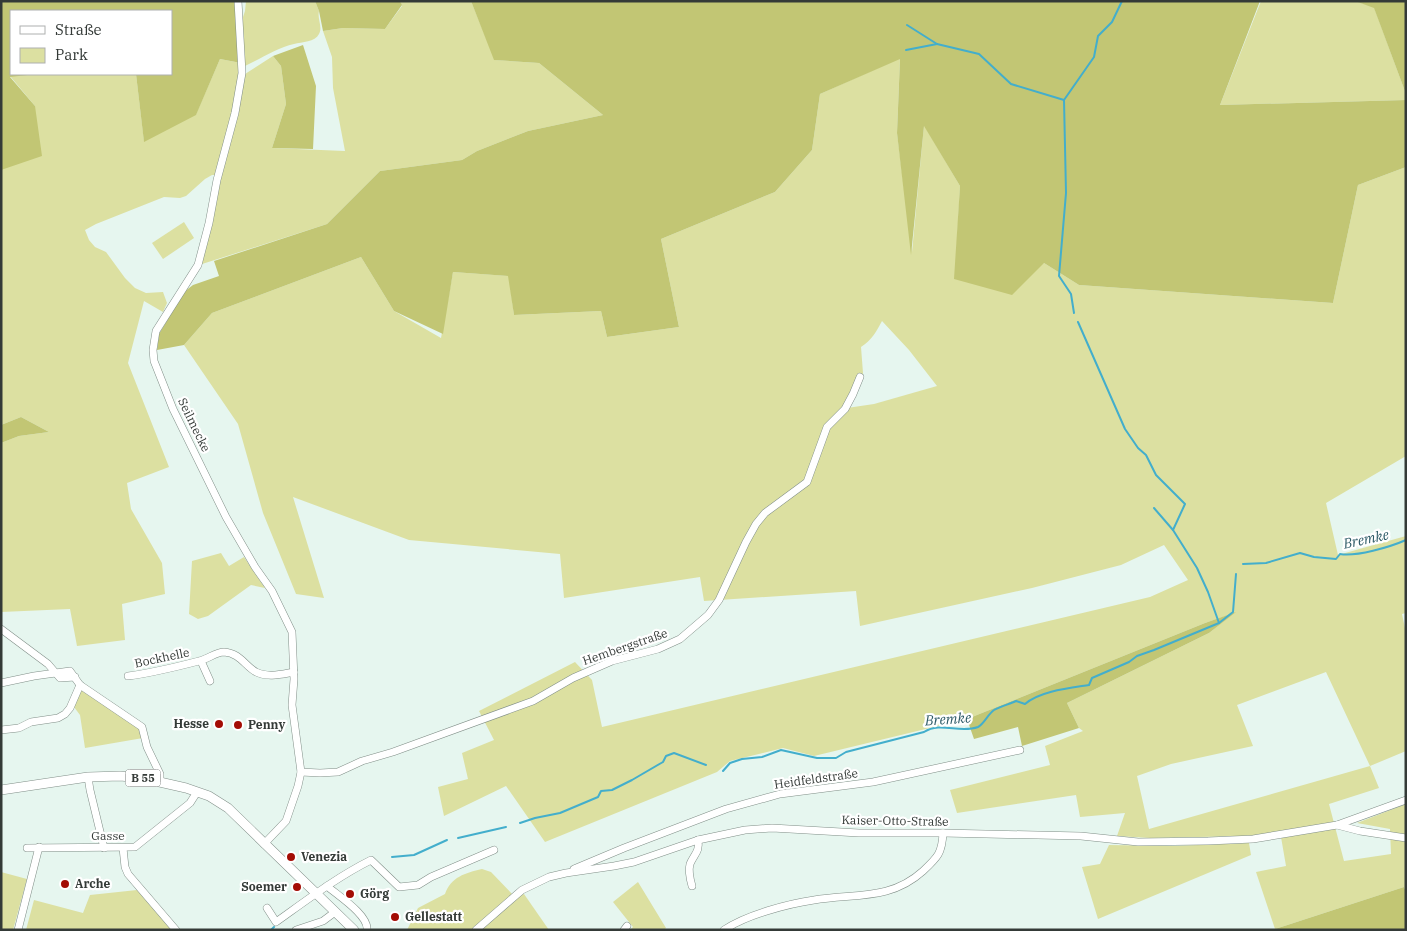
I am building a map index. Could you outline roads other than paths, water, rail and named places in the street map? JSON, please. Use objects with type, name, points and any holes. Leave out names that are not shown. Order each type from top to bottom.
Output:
[{"type":"main road","name":"B 55","points":[[1,790],[88,777],[120,776],[160,782],[197,792],[217,800],[228,808],[354,930]]},
{"type":"street","name":"Seilmecke","points":[[238,1],[242,73],[235,113],[217,180],[209,222],[198,264],[156,332],[153,350],[154,361],[177,417],[226,517],[255,567],[272,591],[292,632],[294,672],[292,705],[300,772],[298,786],[286,821],[264,844]]},
{"type":"street","name":"Hembergstraße","points":[[300,772],[338,772],[362,761],[393,752],[533,701],[573,678],[612,661],[658,649],[680,639],[708,615],[718,600],[756,524],[765,513],[807,482],[827,428],[845,408],[860,377]]},
{"type":"street","points":[[1,629],[48,664],[56,673]]},
{"type":"street","points":[[1,637],[11,636]]},
{"type":"street","name":"Bockhelle","points":[[128,676],[146,674],[201,661],[223,652],[235,655],[260,674],[270,676],[294,672]]},
{"type":"street","name":"Bockhelle","points":[[201,661],[210,681]]},
{"type":"street","points":[[1,683],[70,671],[80,685],[142,727],[147,748],[160,774],[160,782]]},
{"type":"street","points":[[1,730],[19,728],[31,722],[58,718],[70,708],[80,685]]},
{"type":"street","name":"Heidfeldstraße","points":[[566,872],[726,809],[780,794],[873,782],[1020,750]]},
{"type":"street","points":[[88,777],[104,848]]},
{"type":"street","name":"Gasse","points":[[27,848],[133,848],[190,803],[197,792]]},
{"type":"street","name":"Kaiser-Otto-Straße","points":[[476,930],[522,890],[549,877],[566,872],[634,862],[698,840],[744,830],[772,828],[860,833],[1081,836],[1167,843],[1252,839],[1337,825],[1406,800]]},
{"type":"street","name":"Kaiser-Otto-Straße","points":[[1337,825],[1360,831],[1406,838]]},
{"type":"street","points":[[724,930],[743,919],[797,903],[816,899],[884,893],[900,887],[916,877],[933,862],[942,848],[943,833]]},
{"type":"street","points":[[692,886],[689,869],[699,850],[698,840]]},
{"type":"street","points":[[18,930],[39,847]]},
{"type":"street","points":[[123,848],[125,868],[128,874],[176,930]]},
{"type":"street","points":[[267,908],[276,922],[350,870],[371,860],[399,887],[418,885],[431,877],[494,850]]},
{"type":"street","points":[[327,886],[362,916],[368,926],[368,930]]},
{"type":"street","points":[[296,930],[323,921],[335,912]]},
{"type":"waterway","points":[[1074,313],[1071,294],[1059,276],[1066,193],[1064,100],[1094,57],[1098,36],[1112,22],[1122,1]]},
{"type":"waterway","points":[[907,25],[937,44],[979,54],[1011,84],[1064,100]]},
{"type":"waterway","points":[[906,50],[937,44]]},
{"type":"waterway","points":[[1078,322],[1125,429],[1138,448],[1146,455],[1156,475],[1185,504],[1173,530],[1197,568],[1219,623]]},
{"type":"waterway","points":[[1154,508],[1173,530]]},
{"type":"waterway","name":"Bremke","points":[[1243,564],[1266,563],[1300,553],[1314,557],[1336,559],[1340,554],[1364,553],[1406,540]]},
{"type":"waterway","name":"Bremke","points":[[723,771],[730,763],[742,759],[762,757],[781,750],[817,758],[836,758],[846,752],[930,729],[944,727],[971,729],[980,726],[994,710],[1016,701],[1025,704],[1047,693],[1089,685],[1092,678],[1129,662],[1137,656],[1219,623],[1233,612],[1236,574]]},
{"type":"waterway","name":"Bremke","points":[[520,823],[560,813],[598,797],[601,791],[612,790],[632,780],[663,762],[666,756],[674,753],[706,765]]},
{"type":"waterway","name":"Bremke","points":[[458,838],[506,827]]},
{"type":"waterway","name":"Bremke","points":[[392,857],[414,855],[447,840]]},
{"type":"waterway","name":"Bremke","points":[[271,930],[274,927]]},
{"type":"place","name":"Hesse","points":[[219,724]]},
{"type":"place","name":"Penny","points":[[238,725]]},
{"type":"place","name":"Venezia","points":[[291,857]]},
{"type":"place","name":"Arche","points":[[65,884]]},
{"type":"place","name":"Soemer","points":[[297,887]]},
{"type":"place","name":"Görg","points":[[350,894]]},
{"type":"place","name":"Gellestatt","points":[[395,917]]}]
